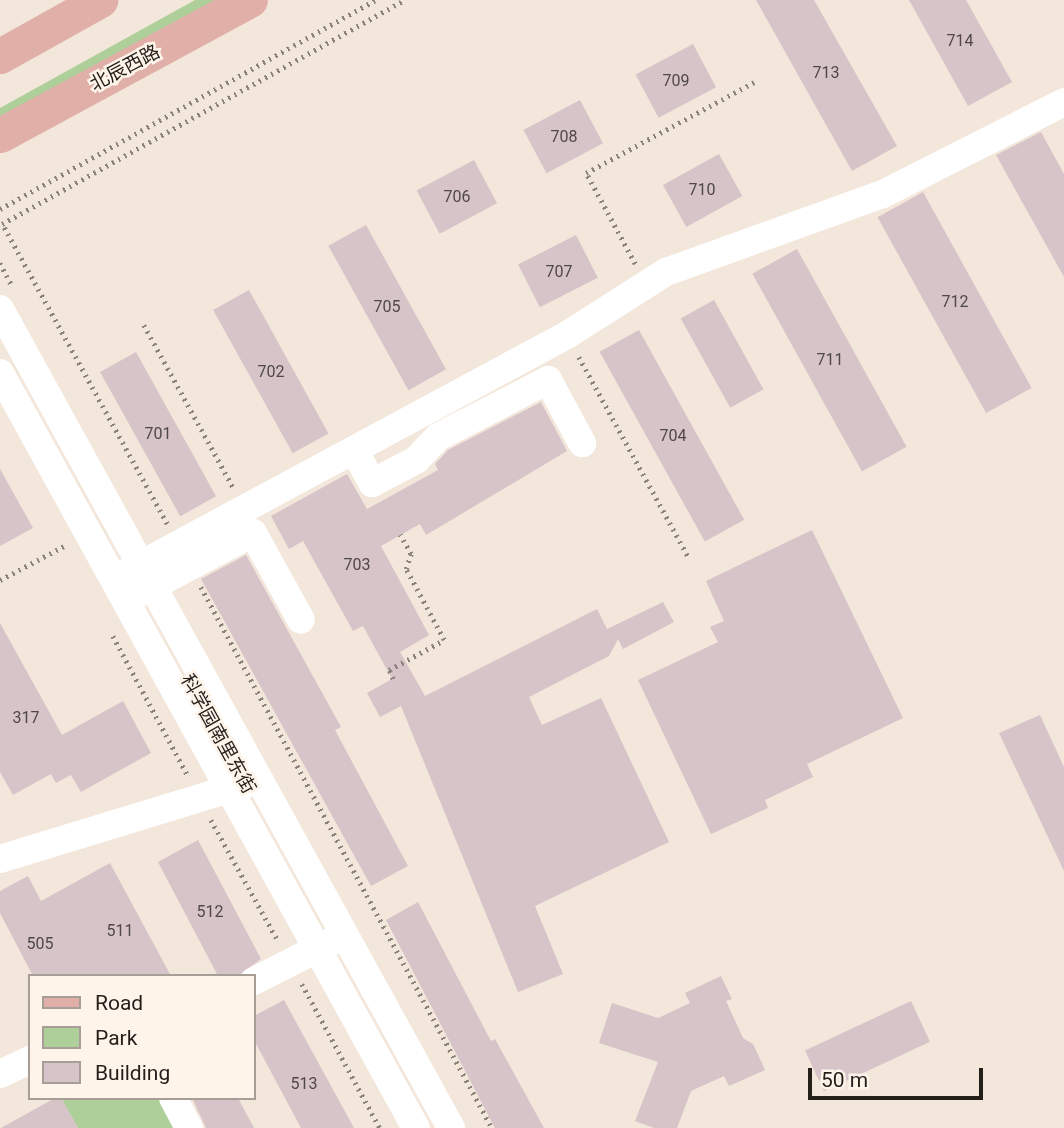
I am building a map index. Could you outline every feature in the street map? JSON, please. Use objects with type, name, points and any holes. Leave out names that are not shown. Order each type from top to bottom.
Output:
[{"type":"main road","points":[[0,56],[100,0]]},
{"type":"main road","name":"北辰西路","points":[[0,135],[250,0]]},
{"type":"street","points":[[136,579],[245,508],[567,335],[645,283],[883,194],[1064,102]]},
{"type":"street","points":[[0,309],[136,579]]},
{"type":"street","name":"科学园南里东街","points":[[0,341],[136,579],[331,942],[435,1128]]},
{"type":"street","points":[[0,373],[136,579]]},
{"type":"street","points":[[354,450],[372,483],[416,460],[438,437],[548,380],[582,443]]},
{"type":"street","points":[[136,579],[253,533],[301,620]]},
{"type":"street","points":[[0,859],[245,784]]},
{"type":"street","points":[[256,980],[331,942]]},
{"type":"street","points":[[331,942],[416,1128]]},
{"type":"street","points":[[331,942],[451,1128]]},
{"type":"street","points":[[0,1074],[28,1061]]},
{"type":"street","points":[[174,1100],[189,1128]]},
{"type":"path","points":[[0,209],[375,0]]},
{"type":"path","points":[[645,283],[586,173],[754,82]]},
{"type":"path","points":[[144,325],[245,508]]},
{"type":"path","points":[[567,335],[689,558]]},
{"type":"path","points":[[393,679],[389,670],[444,640],[406,569],[411,554],[400,535]]},
{"type":"path","points":[[58,536],[69,556]]},
{"type":"path","points":[[0,580],[64,545]]},
{"type":"path","points":[[107,625],[189,778]]},
{"type":"path","points":[[207,811],[284,953]]},
{"type":"path","points":[[295,972],[380,1128]]},
{"type":"green space","points":[[195,0],[228,0],[0,128],[0,108]]},
{"type":"green space","points":[[62,1100],[161,1100],[176,1128],[78,1128]]},
{"type":"building","points":[[756,0],[814,0],[897,146],[852,171]]},
{"type":"building","points":[[909,0],[966,0],[1012,82],[968,106]]},
{"type":"building","points":[[693,44],[716,87],[659,118],[636,75]]},
{"type":"building","points":[[580,100],[603,143],[546,173],[523,130]]},
{"type":"building","points":[[1041,132],[1064,174],[1064,277],[996,155]]},
{"type":"building","points":[[719,154],[742,196],[686,227],[663,185]]},
{"type":"building","points":[[474,160],[497,203],[440,234],[417,191]]},
{"type":"building","points":[[923,192],[1032,388],[986,413],[878,217]]},
{"type":"building","points":[[366,225],[446,369],[408,390],[328,246]]},
{"type":"building","points":[[576,235],[598,278],[540,307],[518,265]]},
{"type":"building","points":[[797,249],[907,447],[862,471],[752,274]]},
{"type":"building","points":[[249,290],[329,433],[293,453],[213,310]]},
{"type":"building","points":[[714,300],[763,389],[730,408],[681,318]]},
{"type":"building","points":[[639,330],[744,520],[705,542],[600,352]]},
{"type":"building","points":[[136,352],[216,496],[180,516],[100,372]]},
{"type":"building","points":[[541,402],[567,451],[426,535],[420,524],[381,546],[429,635],[400,652],[425,696],[597,609],[607,629],[663,602],[674,622],[623,649],[618,639],[609,656],[529,697],[542,725],[601,698],[669,842],[535,906],[563,974],[518,992],[401,706],[380,717],[367,693],[392,679],[363,626],[353,631],[303,541],[289,549],[271,516],[347,474],[367,509],[438,470],[435,464],[448,450]]},
{"type":"building","points":[[0,469],[33,528],[0,546]]},
{"type":"building","points":[[812,530],[903,718],[807,764],[813,777],[765,800],[768,808],[711,834],[638,680],[718,642],[710,627],[724,621],[706,581]]},
{"type":"building","points":[[246,555],[341,727],[335,730],[408,866],[371,886],[201,579]]},
{"type":"building","points":[[0,623],[62,735],[123,701],[151,753],[81,792],[71,775],[56,783],[51,774],[13,795],[0,772]]},
{"type":"building","points":[[1040,715],[1064,767],[1064,871],[999,733]]},
{"type":"building","points":[[198,840],[261,959],[241,974],[217,974],[158,862]]},
{"type":"building","points":[[110,863],[170,974],[32,974],[0,913],[0,891],[28,876],[41,901]]},
{"type":"building","points":[[418,902],[491,1041],[495,1039],[544,1128],[495,1128],[386,920]]},
{"type":"building","points":[[721,976],[732,999],[726,1001],[743,1038],[753,1044],[765,1070],[729,1086],[724,1076],[691,1091],[677,1128],[654,1128],[635,1121],[658,1062],[599,1043],[612,1003],[658,1018],[690,1003],[685,993]]},
{"type":"building","points":[[284,1000],[354,1128],[301,1128],[256,1044],[256,1015]]},
{"type":"building","points":[[911,1001],[930,1042],[824,1091],[805,1050]]},
{"type":"building","points":[[51,1100],[62,1100],[78,1128],[1,1128]]},
{"type":"building","points":[[193,1100],[239,1100],[254,1128],[206,1128]]}]
